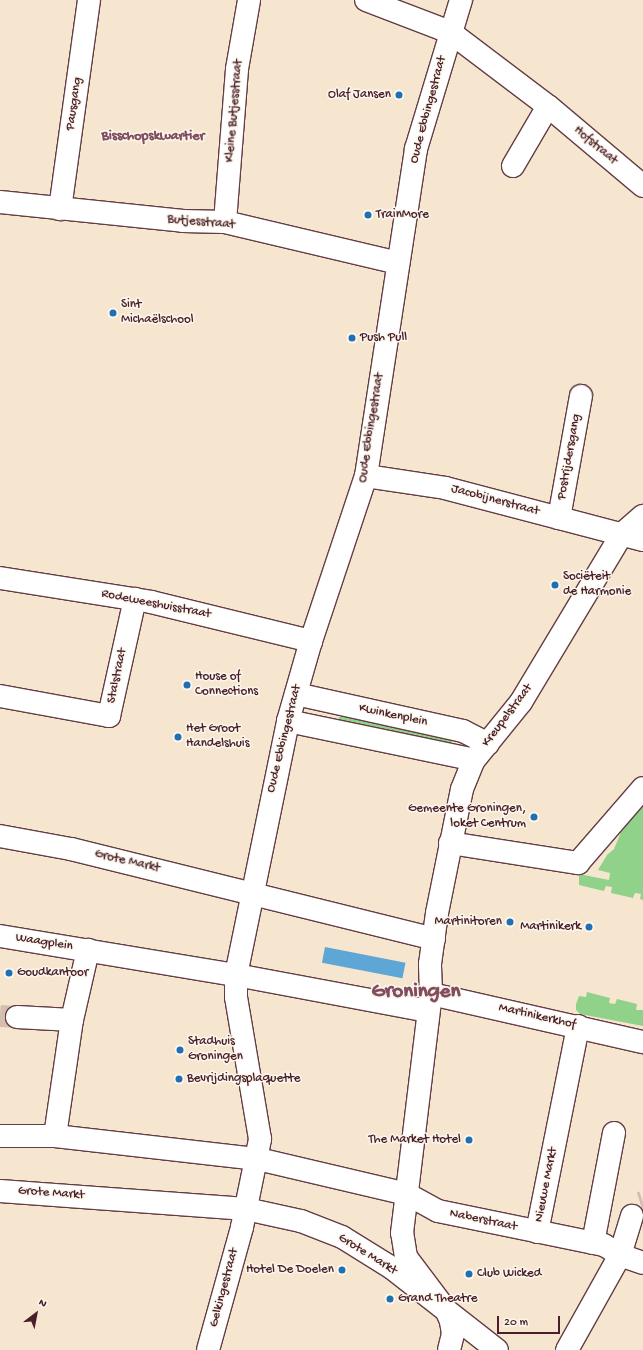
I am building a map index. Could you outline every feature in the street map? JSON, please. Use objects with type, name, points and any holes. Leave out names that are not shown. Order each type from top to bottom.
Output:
[{"type":"street","name":"Pausgang","points":[[60,209],[89,0]]},
{"type":"street","name":"Kleine Butjesstraat","points":[[226,222],[237,69],[250,0]]},
{"type":"street","name":"Hofstraat","points":[[366,0],[450,32],[548,106],[643,186]]},
{"type":"street","name":"Oude Ebbingestraat","points":[[252,892],[288,721],[310,641],[366,476],[416,150],[450,32],[461,0]]},
{"type":"street","points":[[513,166],[548,106]]},
{"type":"street","name":"Butjesstraat","points":[[0,202],[183,222],[226,222],[398,263]]},
{"type":"street","name":"Postrijdersgang","points":[[559,518],[581,396]]},
{"type":"street","name":"Jacobijnerstraat","points":[[366,476],[445,488],[643,540]]},
{"type":"street","name":"Kreupelstraat","points":[[437,913],[462,789],[481,752],[521,702],[622,534],[643,516]]},
{"type":"street","name":"Rodeweeshuisstraat","points":[[0,578],[135,599],[212,615],[310,641]]},
{"type":"street","name":"Stalstraat","points":[[0,696],[109,716],[135,599]]},
{"type":"street","name":"Kwinkenplein","points":[[296,694],[463,731],[481,752]]},
{"type":"street","points":[[288,721],[481,752]]},
{"type":"street","points":[[450,843],[578,863],[643,788]]},
{"type":"street","name":"Grote Markt","points":[[0,836],[71,848],[252,892],[434,939]]},
{"type":"street","points":[[244,1218],[258,1159],[260,1139],[236,997],[236,975],[252,892]]},
{"type":"street","name":"Grote Markt","points":[[437,913],[430,964],[429,1003],[402,1233],[406,1257],[446,1310]]},
{"type":"street","name":"Waagplein","points":[[0,936],[88,950]]},
{"type":"street","points":[[55,1136],[72,1020],[88,950],[236,975],[429,1003]]},
{"type":"street","name":"Martinikerkhof","points":[[429,1003],[578,1026],[643,1042]]},
{"type":"street","points":[[17,1017],[72,1020]]},
{"type":"street","name":"Nieuwe Markt","points":[[578,1026],[556,1138],[533,1231],[595,1233],[604,1245],[620,1255],[643,1263]]},
{"type":"street","points":[[595,1233],[614,1133]]},
{"type":"street","points":[[0,1136],[55,1136],[187,1149],[258,1159],[407,1194]]},
{"type":"street","name":"Grote Markt","points":[[0,1191],[244,1218],[301,1221],[342,1237],[392,1268],[446,1310]]},
{"type":"street","name":"Naberstraat","points":[[407,1194],[438,1211],[533,1231]]},
{"type":"street","points":[[595,1233],[637,1215]]},
{"type":"street","points":[[567,1350],[620,1255],[637,1215]]},
{"type":"street","name":"Gelkingestraat","points":[[208,1350],[244,1218]]},
{"type":"street","points":[[446,1310],[453,1334],[449,1350]]},
{"type":"street","points":[[446,1310],[497,1350]]},
{"type":"green space","points":[[349,715],[451,738],[452,743],[450,746],[338,723],[339,717]]},
{"type":"green space","points":[[643,804],[643,900],[640,899],[641,894],[635,893],[633,898],[611,893],[612,887],[606,886],[604,891],[579,885],[579,874],[609,880],[610,873],[598,870],[607,855],[614,849],[621,832]]},
{"type":"green space","points":[[587,992],[610,998],[609,1003],[615,1004],[617,999],[637,1004],[636,1010],[643,1010],[643,1026],[580,1014],[576,1010],[576,1004],[579,996],[586,997]]},
{"type":"water","points":[[325,947],[405,963],[402,978],[322,963]]},
{"type":"tunnel","points":[[0,1016],[17,1017]]},
{"type":"place","name":"Olaf Jansen","points":[[399,95]]},
{"type":"place","name":"TrainMore","points":[[368,215]]},
{"type":"place","name":"Sint Michaëlschool","points":[[113,313]]},
{"type":"place","name":"Push Pull","points":[[352,338]]},
{"type":"place","name":"Sociëteit de Harmonie","points":[[555,585]]},
{"type":"place","name":"House of Connections","points":[[187,685]]},
{"type":"place","name":"Het Groot Handelshuis","points":[[178,737]]},
{"type":"place","name":"Gemeente Groningen, loket Centrum","points":[[534,817]]},
{"type":"place","name":"Martinitoren","points":[[510,922]]},
{"type":"place","name":"Martinikerk","points":[[589,927]]},
{"type":"place","name":"Goudkantoor","points":[[9,973]]},
{"type":"place","name":"Stadhuis Groningen","points":[[180,1050]]},
{"type":"place","name":"Bevrijdingsplaquette","points":[[179,1079]]},
{"type":"place","name":"The Market Hotel","points":[[469,1140]]},
{"type":"place","name":"Hotel De Doelen","points":[[342,1270]]},
{"type":"place","name":"Club Wicked","points":[[469,1274]]},
{"type":"place","name":"Grand Theatre","points":[[390,1299]]},
{"type":"district","name":"Bisschopskwartier","points":[[153,137]]},
{"type":"district","name":"Groningen","points":[[416,993]]}]
